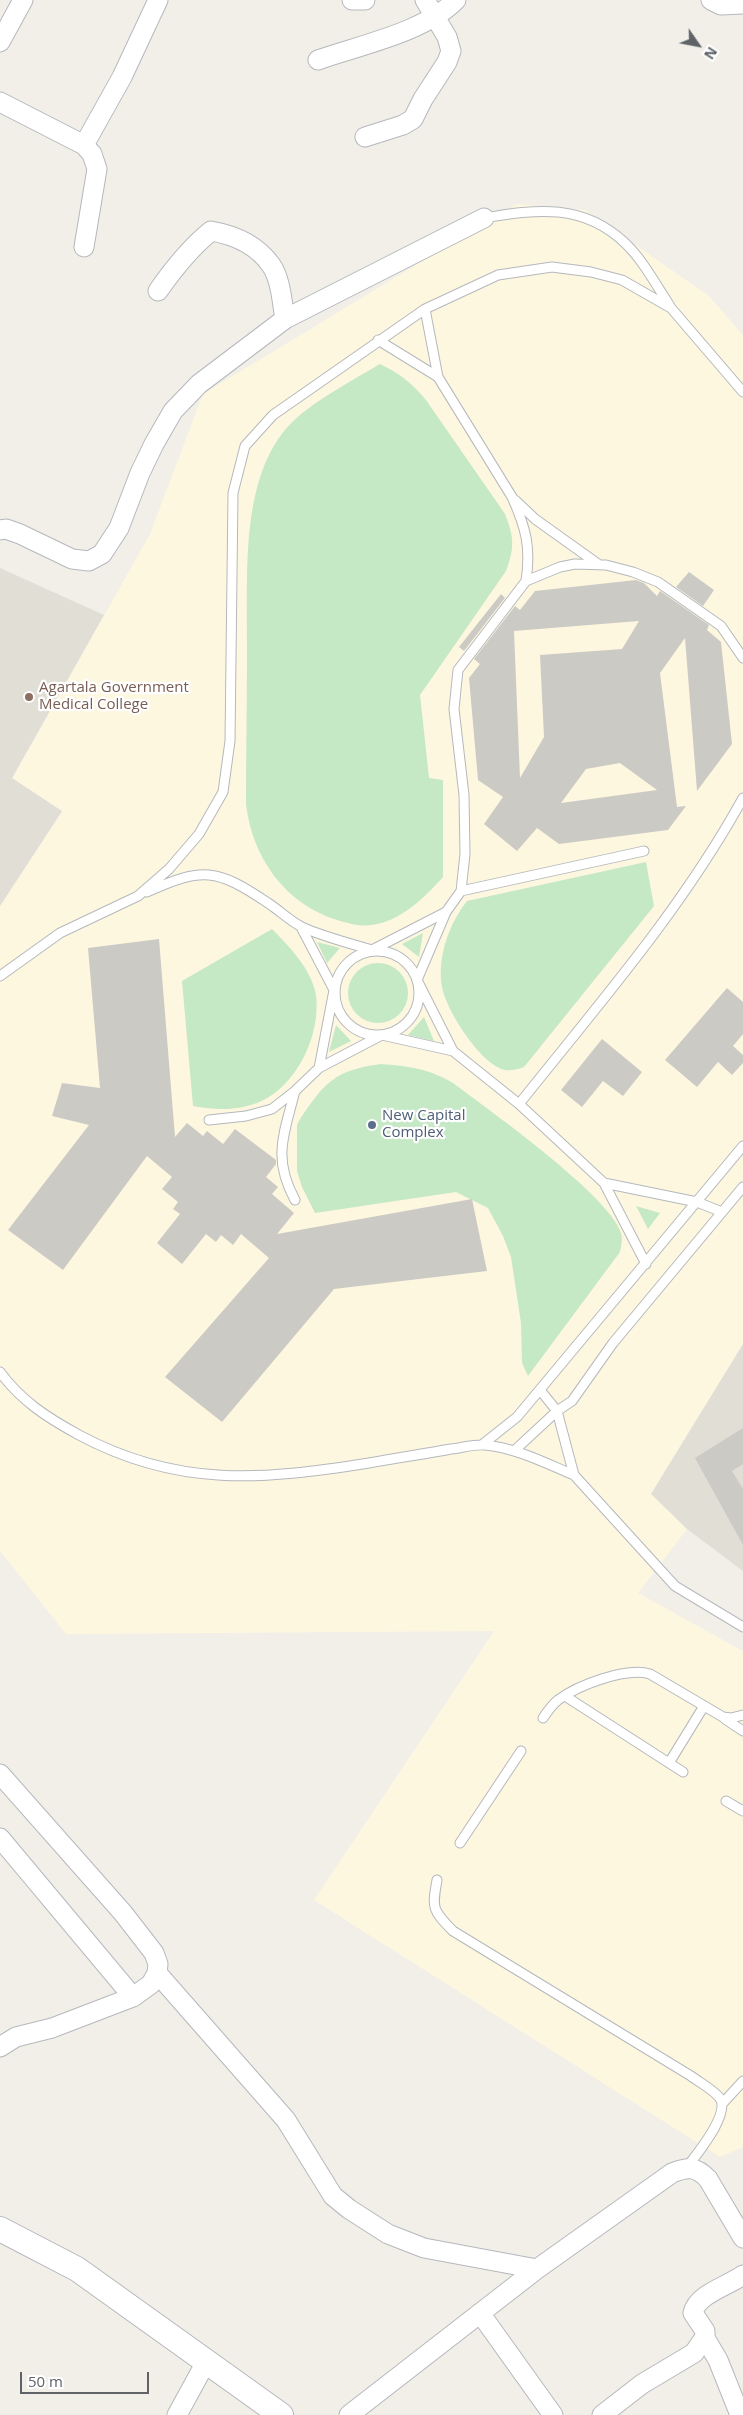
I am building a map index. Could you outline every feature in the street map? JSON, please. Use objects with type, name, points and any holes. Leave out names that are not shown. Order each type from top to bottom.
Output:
[{"type":"street","points":[[0,42],[23,0]]},
{"type":"street","points":[[84,145],[122,77],[158,0]]},
{"type":"street","points":[[352,0],[365,0]]},
{"type":"street","points":[[366,137],[403,126],[413,119],[447,62],[451,50],[447,37],[425,0]]},
{"type":"street","points":[[318,60],[409,29],[435,18],[456,0]]},
{"type":"street","points":[[711,0],[720,5],[743,4]]},
{"type":"street","points":[[0,102],[84,145],[92,154],[97,169],[84,247]]},
{"type":"street","points":[[0,530],[6,529],[20,534],[72,559],[89,561],[102,554],[119,528],[140,473],[173,411],[199,384],[285,319],[484,218]]},
{"type":"street","points":[[158,291],[179,262],[201,239],[211,231],[226,234],[241,239],[272,266],[285,319]]},
{"type":"street","points":[[0,1774],[140,1933],[154,1953],[158,1964],[157,1973],[151,1984],[133,1997],[52,2028],[16,2037],[0,2047]]},
{"type":"street","points":[[0,1838],[133,1997]]},
{"type":"street","points":[[157,1973],[286,2120],[333,2196],[349,2209],[388,2234],[424,2248],[537,2269]]},
{"type":"street","points":[[349,2415],[537,2269],[672,2173],[687,2168],[700,2171],[708,2179],[743,2238]]},
{"type":"street","points":[[0,2229],[77,2269],[281,2415]]},
{"type":"street","points":[[740,2415],[718,2360],[693,2313],[695,2306],[700,2300],[743,2275]]},
{"type":"street","points":[[480,2313],[553,2415]]},
{"type":"street","points":[[602,2415],[642,2384],[694,2353],[705,2338]]},
{"type":"street","points":[[177,2415],[206,2362]]},
{"type":"lane","points":[[484,218],[528,210],[563,211],[577,214],[606,229],[626,243],[671,308],[743,392]]},
{"type":"lane","points":[[138,896],[169,869],[199,834],[223,792],[230,741],[233,493],[245,446],[273,415],[425,309],[498,275],[552,267],[591,272],[622,280],[671,308]]},
{"type":"lane","points":[[425,309],[438,377],[512,497],[527,535],[529,552],[526,581]]},
{"type":"lane","points":[[378,340],[438,377]]},
{"type":"lane","points":[[512,497],[535,519],[598,564]]},
{"type":"lane","points":[[209,1120],[246,1116],[272,1109],[295,1091],[318,1068],[382,1035],[396,1031],[408,1022],[416,1010],[419,995],[418,980],[446,912],[461,891],[465,854],[464,795],[454,709],[458,670],[526,581],[560,567],[598,564],[633,572],[658,582],[720,626],[743,658]]},
{"type":"lane","points":[[519,1104],[663,922],[717,844],[743,798]]},
{"type":"lane","points":[[461,891],[644,851]]},
{"type":"lane","points":[[0,976],[60,933],[181,877],[200,873],[217,876],[268,902],[301,927],[372,950],[387,951],[400,957],[411,967],[453,1051],[519,1104],[604,1183],[646,1264]]},
{"type":"lane","points":[[318,1068],[334,990],[338,976],[346,964],[358,955],[372,950],[446,912]]},
{"type":"lane","points":[[301,927],[334,990],[336,1005],[342,1018],[353,1028],[367,1034],[382,1035],[453,1051]]},
{"type":"lane","points":[[295,1091],[280,1146],[284,1181],[295,1200]]},
{"type":"lane","points":[[483,1444],[518,1417],[743,1146]]},
{"type":"lane","points":[[604,1183],[697,1202],[722,1212]]},
{"type":"lane","points":[[515,1450],[557,1411],[572,1401],[614,1343],[743,1187]]},
{"type":"lane","points":[[0,1372],[8,1382],[46,1417],[99,1446],[145,1463],[190,1474],[245,1476],[298,1474],[483,1444],[515,1450],[574,1475],[675,1586],[743,1627]]},
{"type":"lane","points":[[540,1390],[557,1411],[574,1475]]},
{"type":"lane","points":[[543,1718],[557,1700],[565,1696],[601,1680],[639,1671],[650,1674],[743,1731]]},
{"type":"lane","points":[[565,1696],[683,1772]]},
{"type":"lane","points":[[670,1763],[704,1706]]},
{"type":"lane","points":[[723,1717],[732,1718],[743,1715]]},
{"type":"lane","points":[[460,1843],[521,1751]]},
{"type":"lane","points":[[726,1801],[743,1811]]},
{"type":"lane","points":[[437,1880],[433,1904],[440,1918],[453,1931],[690,2076],[720,2097],[723,2108],[720,2119],[687,2168]]},
{"type":"lane","points":[[722,2104],[743,2081]]},
{"type":"shaded area","name":"New Capital Complex","points":[[517,204],[585,210],[709,296],[743,335],[743,1344],[651,1494],[687,1529],[638,1593],[743,1651],[743,2147],[720,2157],[314,1900],[494,1631],[66,1634],[0,1551],[0,906],[62,812],[12,779],[150,534],[203,394]]},
{"type":"shaded area","name":"Agartala Government Medical College","points":[[0,568],[104,615],[12,778],[62,811],[0,906]]},
{"type":"shaded area","points":[[743,1344],[743,1571],[687,1529],[651,1494]]},
{"type":"green space","points":[[380,364],[405,379],[426,400],[505,514],[512,536],[512,548],[506,571],[420,695],[429,778],[443,780],[443,877],[420,901],[402,914],[382,923],[362,925],[337,920],[318,913],[302,903],[274,876],[255,842],[246,804],[247,566],[252,509],[259,482],[268,457],[281,435],[290,424],[313,405]]},
{"type":"green space","points":[[646,862],[654,906],[524,1067],[515,1070],[505,1070],[496,1066],[476,1048],[457,1022],[442,987],[441,964],[446,941],[455,920],[467,901]]},
{"type":"green space","points":[[272,929],[305,968],[314,986],[316,1011],[314,1027],[303,1059],[283,1086],[271,1096],[257,1103],[225,1109],[193,1106],[182,981]]},
{"type":"green space","points":[[423,933],[419,957],[402,944]]},
{"type":"green space","points":[[317,942],[340,948],[327,963]]},
{"type":"green space","points":[[372,963],[384,963],[395,968],[403,976],[408,987],[406,1005],[395,1018],[384,1023],[372,1023],[361,1018],[353,1010],[348,999],[348,987],[353,976],[361,968]]},
{"type":"green space","points":[[424,1017],[434,1041],[408,1035]]},
{"type":"green space","points":[[336,1025],[351,1041],[329,1052]]},
{"type":"green space","points":[[381,1064],[418,1069],[436,1074],[453,1083],[573,1176],[612,1217],[621,1233],[620,1252],[528,1376],[522,1363],[521,1323],[511,1257],[503,1236],[488,1208],[456,1192],[315,1213],[302,1187],[297,1171],[297,1125],[300,1119],[324,1087],[333,1080],[352,1070]]},
{"type":"green space","points":[[636,1206],[660,1213],[648,1229]]},
{"type":"building","points":[[689,572],[714,590],[703,606],[676,587]]},
{"type":"building","points":[[636,580],[644,583],[657,596],[660,591],[709,625],[707,630],[721,642],[732,744],[697,791],[685,638],[660,673],[677,807],[686,806],[668,830],[559,844],[537,828],[517,851],[484,824],[503,797],[478,780],[469,678],[480,664],[474,659],[515,606],[520,610],[535,591]],"holes":[[[639,621],[622,649],[540,655],[544,737],[520,778],[514,631]],[[620,763],[657,790],[561,803],[586,769]]]},
{"type":"building","points":[[501,594],[505,598],[464,651],[459,647]]},
{"type":"building","points":[[159,939],[175,1137],[187,1123],[203,1136],[207,1131],[223,1144],[235,1129],[276,1160],[276,1164],[266,1177],[278,1187],[272,1194],[294,1213],[277,1234],[472,1199],[487,1271],[334,1289],[222,1422],[165,1377],[269,1258],[241,1234],[233,1245],[221,1235],[216,1242],[206,1234],[182,1264],[157,1243],[180,1214],[173,1209],[178,1202],[162,1189],[172,1177],[147,1156],[63,1270],[8,1230],[89,1125],[52,1116],[62,1083],[100,1088],[88,948]]},
{"type":"building","points":[[727,988],[743,1002],[743,1034],[733,1046],[743,1055],[743,1063],[732,1075],[718,1062],[697,1087],[665,1060]]},
{"type":"building","points":[[602,1039],[642,1072],[623,1096],[603,1081],[582,1107],[561,1090]]},
{"type":"building","points":[[743,1428],[743,1464],[732,1471],[743,1489],[743,1545],[695,1458]]},
{"type":"place","name":"Agartala Government Medical College","points":[[29,697]]},
{"type":"place","name":"New Capital Complex","points":[[372,1125]]}]
